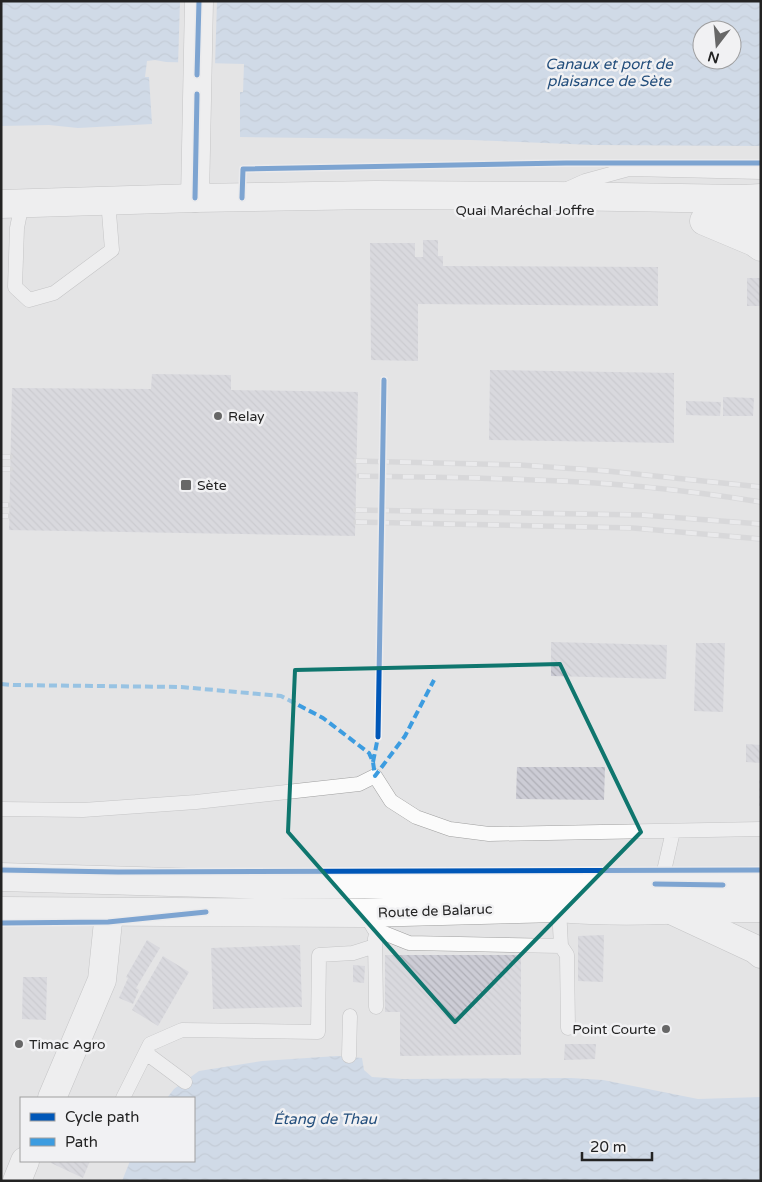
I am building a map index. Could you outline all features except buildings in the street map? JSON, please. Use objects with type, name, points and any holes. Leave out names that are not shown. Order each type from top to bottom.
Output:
[{"type":"main road","points":[[195,198],[199,1]]},
{"type":"main road","name":"Quai Maréchal Joffre","points":[[376,195],[400,209],[677,210],[725,213],[761,220]]},
{"type":"main road","name":"Quai Maréchal Joffre","points":[[12,204],[139,199],[376,195],[557,196],[754,201]]},
{"type":"main road","points":[[677,210],[745,238],[761,247]]},
{"type":"main road","name":"Route de Balaruc","points":[[1,877],[274,885],[571,900],[660,901],[761,908]]},
{"type":"main road","points":[[52,1097],[102,980],[109,912],[110,879]]},
{"type":"main road","name":"Route de Balaruc","points":[[660,901],[761,885]]},
{"type":"main road","name":"Route de Balaruc","points":[[1,911],[109,912],[369,921],[571,900]]},
{"type":"main road","points":[[660,901],[758,952],[757,919],[761,914]]},
{"type":"main road","points":[[17,1181],[25,1162]]},
{"type":"lane","name":"Quai Maréchal Joffre","points":[[557,196],[584,181],[628,169],[761,172]]},
{"type":"lane","points":[[12,204],[18,228],[15,287],[29,300],[54,293],[112,250],[108,200]]},
{"type":"lane","points":[[1,809],[83,810],[196,802],[359,784],[375,776],[391,800],[416,817],[450,829],[489,834],[761,829]]},
{"type":"lane","points":[[660,901],[664,871],[673,831]]},
{"type":"lane","points":[[568,1028],[567,955],[561,946],[571,900]]},
{"type":"lane","points":[[369,921],[409,943],[561,946]]},
{"type":"lane","points":[[369,921],[376,946],[376,1007]]},
{"type":"lane","points":[[124,1097],[150,1044],[182,1030],[318,1032],[319,955],[353,953],[376,946]]},
{"type":"lane","points":[[349,1056],[350,1016]]},
{"type":"lane","points":[[146,1053],[185,1082]]},
{"type":"highlighted area","points":[[560,664],[641,832],[455,1022],[288,832],[295,670]]},
{"type":"water","name":"Canaux et port de plaisance de Sète","points":[[1,1],[761,1],[761,146],[594,145],[471,140],[240,137],[240,92],[243,92],[244,64],[166,62],[155,60],[147,61],[145,77],[149,77],[152,124],[78,128],[49,125],[1,126]]},
{"type":"water","name":"Étang de Thau","points":[[337,1056],[362,1058],[364,1070],[372,1077],[403,1079],[571,1078],[603,1080],[698,1099],[761,1097],[761,1181],[122,1181],[130,1162],[195,1162],[195,1097],[168,1097],[174,1089],[199,1071],[262,1061]]},
{"type":"pier","points":[[180,1],[217,1],[215,65],[178,65]]},
{"type":"railway","points":[[1,457],[10,457]]},
{"type":"railway","points":[[356,461],[520,465],[607,471],[761,487]]},
{"type":"railway","points":[[1,469],[10,469]]},
{"type":"railway","points":[[359,476],[490,478],[591,483],[676,490],[761,502]]},
{"type":"railway","points":[[1,505],[8,505]]},
{"type":"railway","points":[[356,510],[642,515],[761,524]]},
{"type":"railway","points":[[1,516],[8,516]]},
{"type":"railway","points":[[356,522],[633,528],[761,539]]},
{"type":"marked path","points":[[1,684],[181,687],[281,696],[323,718],[369,753],[373,762],[375,776],[405,736],[434,680]]},
{"type":"marked path","points":[[373,762],[378,737]]},
{"type":"cycle path","points":[[197,75],[199,1]]},
{"type":"cycle path","points":[[195,198],[197,94]]},
{"type":"cycle path","points":[[242,198],[243,169],[566,163],[761,163]]},
{"type":"cycle path","points":[[378,737],[384,380]]},
{"type":"cycle path","points":[[1,870],[118,872],[761,870]]},
{"type":"cycle path","points":[[655,884],[723,885]]},
{"type":"cycle path","points":[[1,923],[108,922],[206,912]]},
{"type":"place","name":"Relay","points":[[218,416]]},
{"type":"place","name":"Sète","points":[[186,485]]},
{"type":"place","name":"Point Courte","points":[[666,1029]]},
{"type":"place","name":"Timac Agro","points":[[19,1044]]}]
